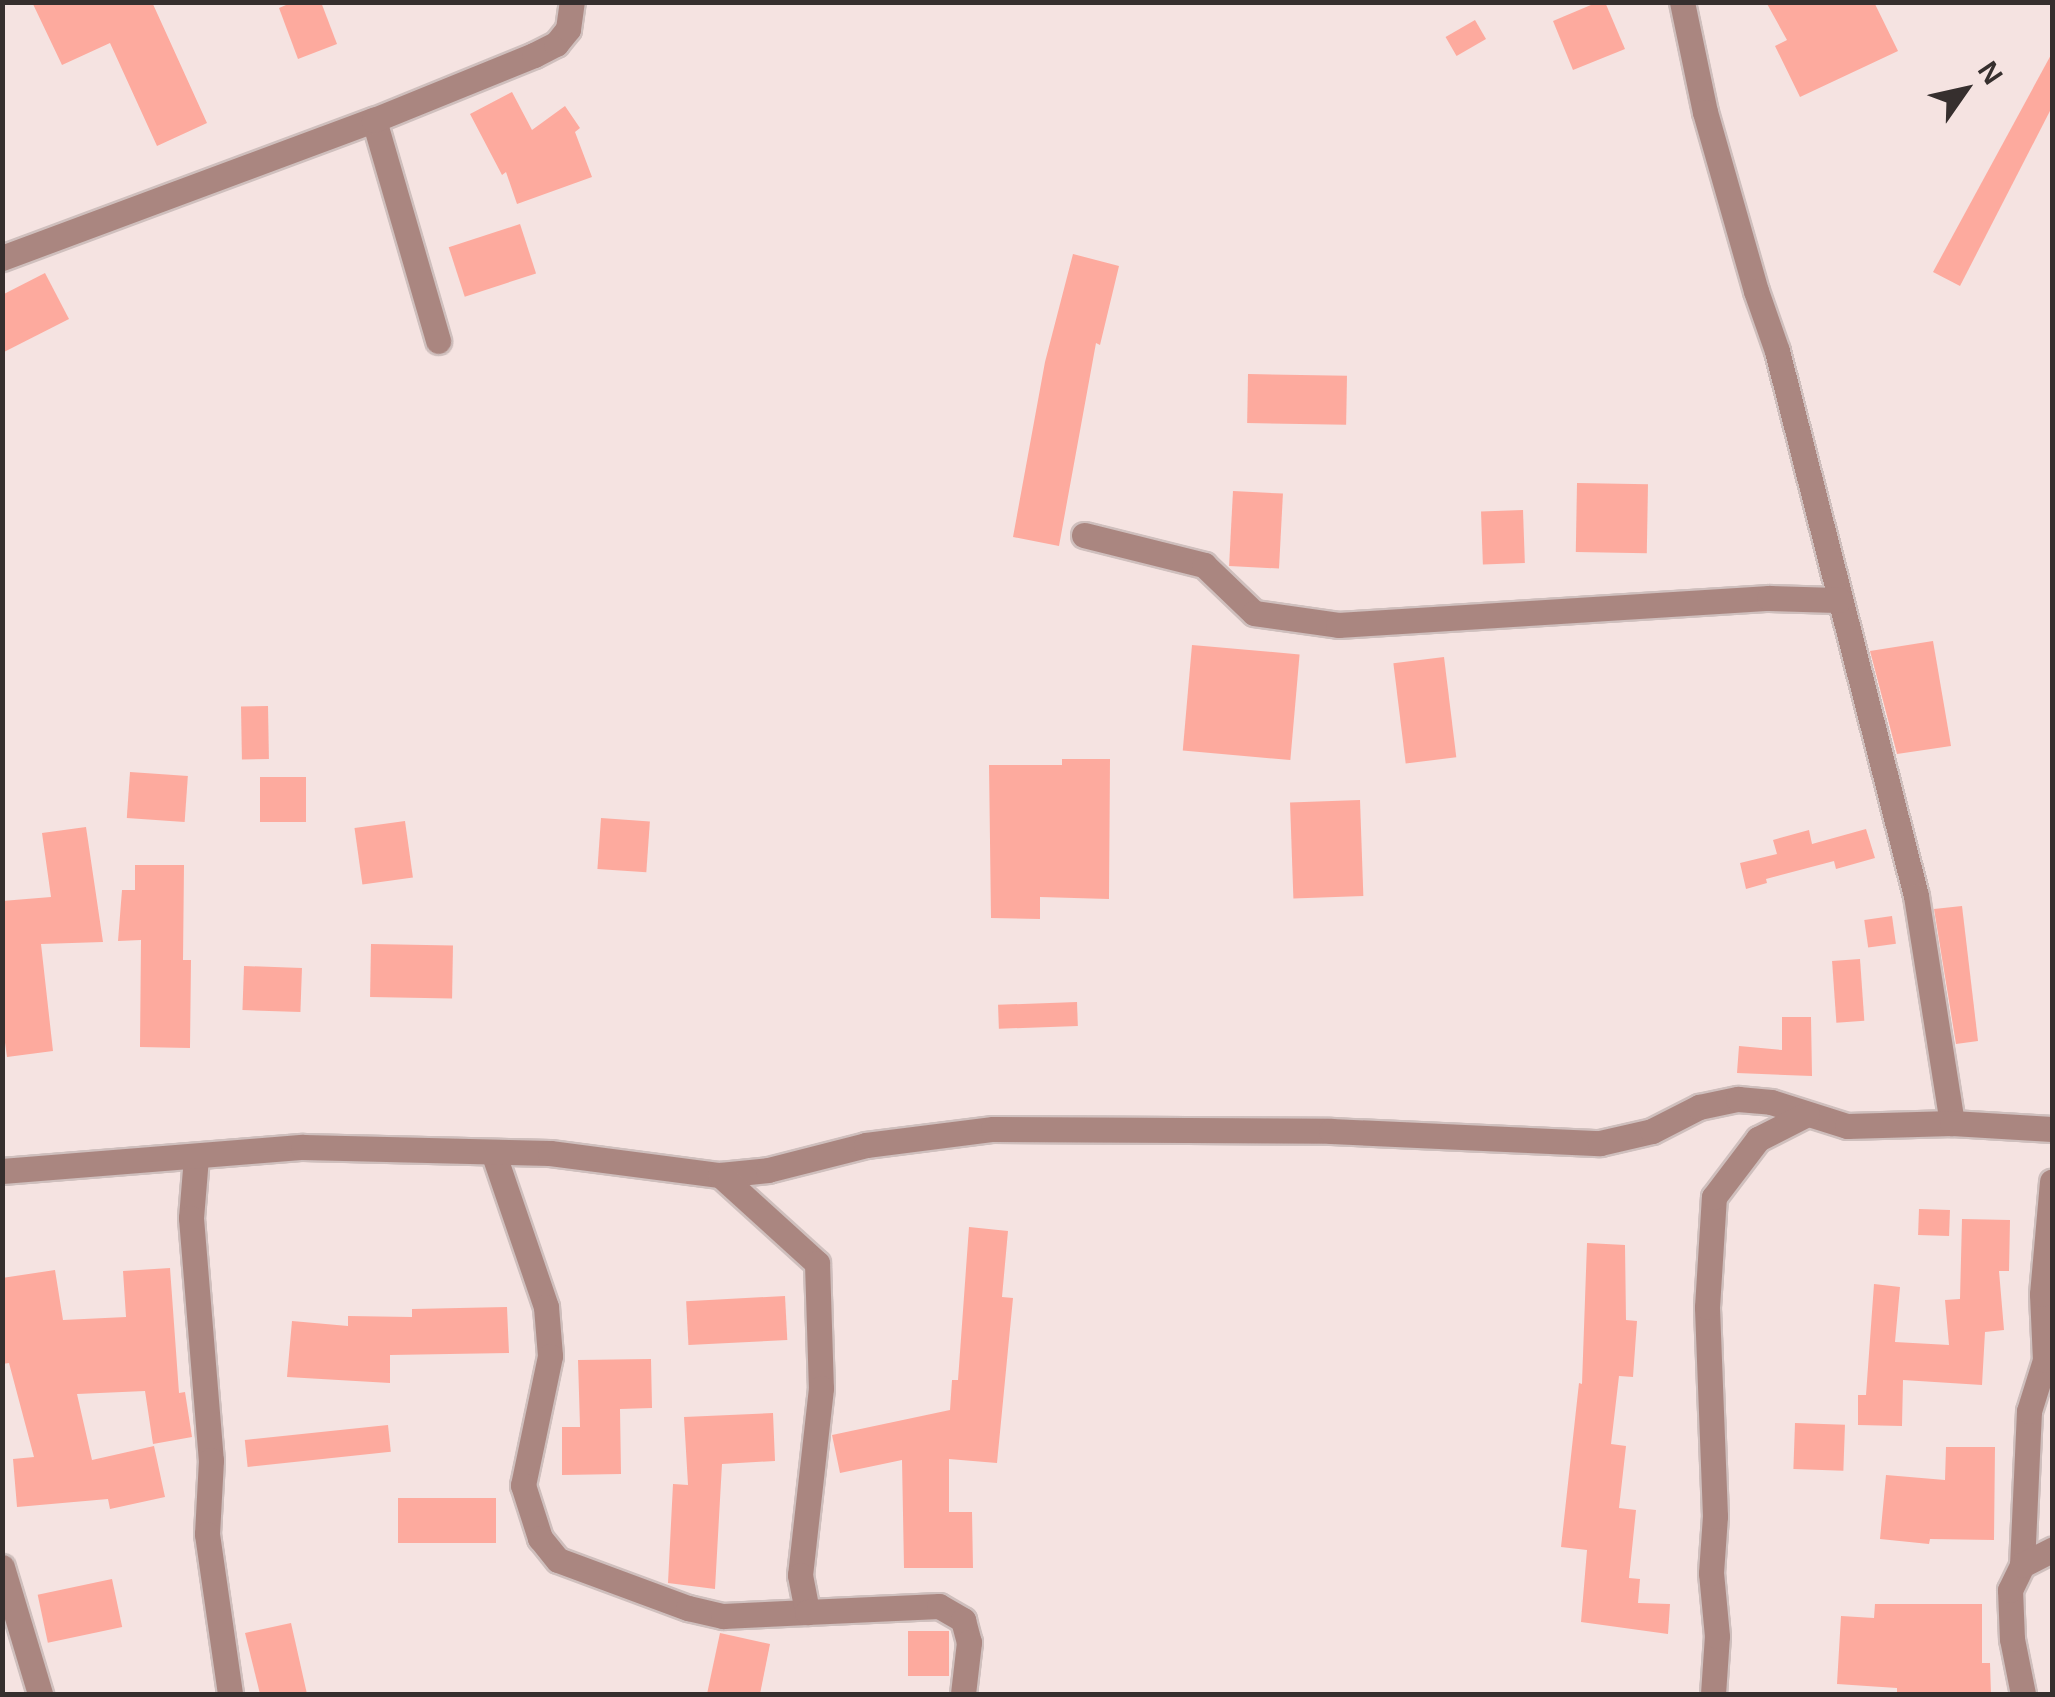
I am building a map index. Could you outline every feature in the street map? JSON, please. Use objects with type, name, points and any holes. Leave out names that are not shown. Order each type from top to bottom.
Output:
[{"type":"street","points":[[2,258],[374,120],[556,44],[568,30],[572,2]]},
{"type":"street","points":[[1682,2],[1705,112],[1777,351],[1916,896],[1952,1123]]},
{"type":"street","points":[[374,120],[438,340]]},
{"type":"street","points":[[1084,535],[1204,565],[1254,613],[1338,625],[1769,598],[1840,600]]},
{"type":"street","points":[[2,1171],[303,1147],[627,1160],[720,1174],[768,1170],[866,1144],[994,1129],[1331,1131],[1600,1143],[1652,1131],[1719,1100],[1771,1102],[1847,1126],[1952,1123],[2052,1129]]},
{"type":"street","points":[[1713,1694],[1717,1636],[1711,1574],[1715,1516],[1707,1306],[1714,1197],[1758,1139],[1808,1114]]},
{"type":"street","points":[[492,1152],[546,1307],[550,1356],[523,1485],[540,1538],[558,1560],[688,1608],[723,1616],[939,1606],[962,1620],[968,1642],[963,1694]]},
{"type":"street","points":[[196,1156],[191,1218],[211,1460],[206,1534],[230,1694]]},
{"type":"street","points":[[720,1174],[818,1262],[821,1388],[800,1575],[807,1612]]},
{"type":"street","points":[[2022,1694],[2012,1639],[2010,1590],[2022,1565],[2029,1411],[2045,1360],[2042,1294],[2052,1181]]},
{"type":"street","points":[[2022,1565],[2052,1550]]},
{"type":"street","points":[[2,1567],[40,1694]]},
{"type":"building","points":[[32,2],[152,2],[207,123],[157,146],[110,43],[62,65]]},
{"type":"building","points":[[293,2],[321,2],[337,44],[298,59],[279,8]]},
{"type":"building","points":[[1605,2],[1625,49],[1573,70],[1553,21]]},
{"type":"building","points":[[1766,2],[1874,2],[1898,51],[1800,97],[1775,46],[1787,40]]},
{"type":"building","points":[[1475,20],[1486,39],[1457,56],[1446,37]]},
{"type":"building","points":[[2052,53],[2052,107],[1960,286],[1933,272]]},
{"type":"building","points":[[512,92],[532,130],[565,106],[580,128],[575,132],[592,177],[517,204],[506,172],[502,175],[470,114]]},
{"type":"building","points":[[520,224],[536,273],[465,297],[449,247]]},
{"type":"building","points":[[1073,254],[1119,266],[1100,345],[1096,343],[1059,546],[1013,537],[1045,362]]},
{"type":"building","points":[[45,273],[69,319],[2,353],[2,295]]},
{"type":"building","points":[[1248,374],[1347,376],[1346,425],[1247,423]]},
{"type":"building","points":[[1577,483],[1648,484],[1647,553],[1576,552]]},
{"type":"building","points":[[1233,491],[1283,494],[1279,569],[1229,566]]},
{"type":"building","points":[[1523,510],[1525,563],[1483,564],[1481,511]]},
{"type":"building","points":[[1933,641],[1951,746],[1897,754],[1870,651]]},
{"type":"building","points":[[1192,645],[1300,654],[1290,760],[1183,751]]},
{"type":"building","points":[[1444,657],[1456,757],[1406,763],[1393,663]]},
{"type":"building","points":[[241,706],[268,706],[269,759],[242,759]]},
{"type":"building","points":[[1062,759],[1110,759],[1109,899],[1040,897],[1040,919],[991,918],[989,765],[1062,765]]},
{"type":"building","points":[[130,772],[188,776],[185,822],[127,818]]},
{"type":"building","points":[[260,777],[306,777],[306,822],[260,822]]},
{"type":"building","points":[[1360,800],[1363,896],[1293,898],[1290,802]]},
{"type":"building","points":[[601,818],[650,821],[646,872],[597,869]]},
{"type":"building","points":[[405,821],[413,877],[362,885],[354,828]]},
{"type":"building","points":[[86,827],[103,942],[41,944],[53,1051],[7,1057],[2,1021],[2,901],[51,897],[42,833]]},
{"type":"building","points":[[1866,829],[1875,858],[1836,869],[1834,861],[1766,879],[1767,883],[1746,889],[1740,863],[1777,854],[1773,840],[1809,830],[1812,844]]},
{"type":"building","points":[[135,865],[184,865],[183,960],[191,960],[190,1048],[140,1047],[141,940],[118,941],[122,890],[135,890]]},
{"type":"building","points":[[1962,906],[1978,1041],[1956,1044],[1934,909]]},
{"type":"building","points":[[1892,916],[1896,944],[1868,948],[1864,920]]},
{"type":"building","points":[[371,944],[453,945],[452,998],[370,997]]},
{"type":"building","points":[[1860,959],[1864,1021],[1836,1023],[1832,961]]},
{"type":"building","points":[[244,966],[302,968],[300,1012],[242,1010]]},
{"type":"building","points":[[1077,1002],[1078,1026],[999,1029],[998,1005]]},
{"type":"building","points":[[1782,1017],[1811,1017],[1812,1076],[1737,1073],[1739,1046],[1782,1050]]},
{"type":"building","points":[[1919,1209],[1950,1210],[1949,1236],[1918,1235]]},
{"type":"building","points":[[1962,1219],[2010,1220],[2009,1271],[1999,1271],[2004,1330],[1985,1332],[1982,1385],[1903,1380],[1902,1426],[1858,1425],[1858,1395],[1866,1395],[1874,1284],[1900,1287],[1895,1342],[1949,1345],[1945,1300],[1960,1299]]},
{"type":"building","points":[[969,1227],[1008,1231],[1002,1297],[1013,1298],[997,1463],[949,1459],[949,1512],[972,1512],[973,1568],[904,1568],[902,1460],[840,1473],[832,1435],[950,1410],[952,1380],[958,1380]]},
{"type":"building","points":[[1587,1243],[1625,1245],[1626,1320],[1637,1321],[1633,1377],[1619,1376],[1611,1444],[1626,1446],[1619,1508],[1636,1510],[1629,1578],[1640,1579],[1638,1603],[1670,1604],[1668,1634],[1581,1622],[1587,1550],[1561,1547],[1579,1383],[1582,1384]]},
{"type":"building","points":[[170,1268],[179,1393],[185,1392],[192,1437],[153,1444],[145,1391],[77,1394],[92,1460],[154,1446],[165,1497],[110,1509],[108,1499],[17,1507],[13,1459],[34,1457],[9,1363],[2,1364],[2,1278],[55,1270],[63,1320],[126,1317],[123,1271]]},
{"type":"building","points":[[785,1296],[787,1340],[688,1345],[686,1301]]},
{"type":"building","points":[[507,1307],[509,1353],[390,1355],[390,1383],[287,1377],[292,1321],[348,1326],[348,1316],[412,1317],[412,1309]]},
{"type":"building","points":[[651,1359],[652,1408],[620,1409],[621,1474],[562,1475],[562,1427],[580,1427],[578,1360]]},
{"type":"building","points":[[773,1413],[775,1461],[722,1464],[715,1589],[668,1583],[673,1484],[688,1485],[684,1417]]},
{"type":"building","points":[[1795,1423],[1845,1425],[1843,1471],[1793,1469]]},
{"type":"building","points":[[388,1425],[391,1452],[248,1467],[245,1440]]},
{"type":"building","points":[[1946,1447],[1995,1447],[1994,1540],[1930,1539],[1929,1544],[1880,1539],[1886,1475],[1945,1480]]},
{"type":"building","points":[[398,1498],[496,1498],[496,1543],[398,1543]]},
{"type":"building","points":[[112,1579],[122,1627],[48,1643],[38,1595]]},
{"type":"building","points":[[1875,1604],[1982,1604],[1982,1663],[1990,1663],[1991,1694],[1897,1694],[1897,1688],[1837,1684],[1841,1616],[1874,1618]]},
{"type":"building","points":[[291,1623],[307,1694],[260,1694],[245,1633]]},
{"type":"building","points":[[908,1631],[949,1631],[949,1676],[908,1676]]},
{"type":"building","points":[[720,1633],[770,1644],[760,1694],[707,1694]]}]
